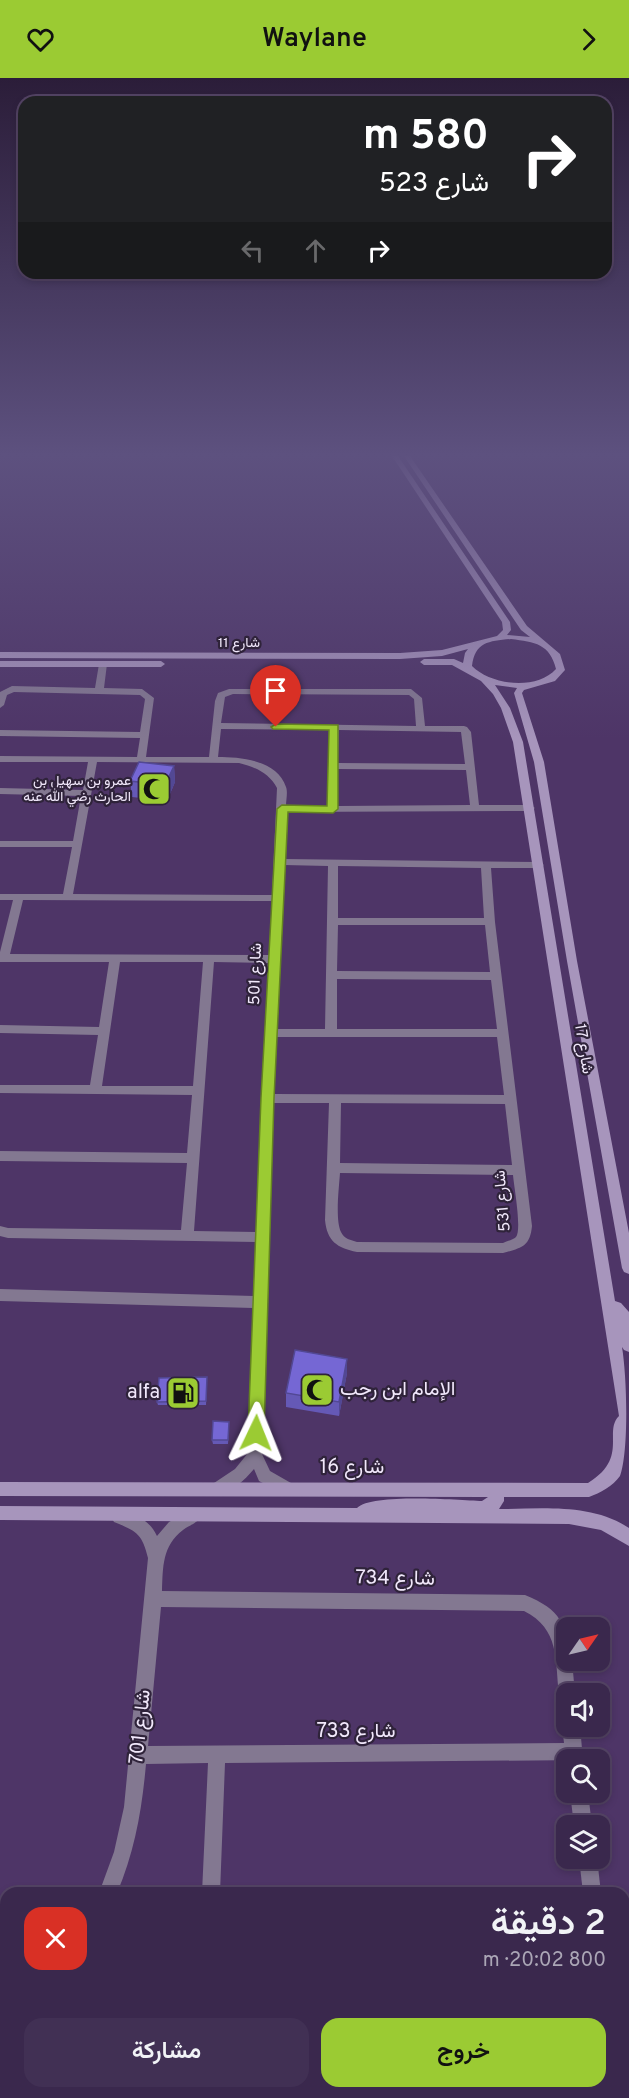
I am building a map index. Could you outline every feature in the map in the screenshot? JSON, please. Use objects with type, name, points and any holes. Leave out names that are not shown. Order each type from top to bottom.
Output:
[{"type":"street","points":[[458,550],[506,622],[507,630],[500,638]]},
{"type":"street","points":[[471,550],[524,628],[559,657],[561,664],[558,672],[542,683],[529,686],[513,686],[484,679]]},
{"type":"street","name":"شارع 11","points":[[0,656],[35,658],[56,655],[400,656],[441,653],[500,638],[522,638],[543,644]]},
{"type":"street","points":[[472,671],[467,657],[477,644]]},
{"type":"street","name":"شارع 11","points":[[0,664],[454,662],[484,679]]},
{"type":"street","points":[[99,690],[103,664]]},
{"type":"street","name":"شارع 17","points":[[484,679],[498,694],[512,721],[530,808],[544,916],[629,1432]]},
{"type":"street","name":"شارع 17","points":[[529,686],[521,688],[518,693],[539,762],[572,961],[629,1268]]},
{"type":"street","points":[[0,705],[3,694],[12,689],[134,691],[148,694],[150,698],[141,760]]},
{"type":"street","points":[[213,760],[221,695],[232,690],[411,692],[418,698],[421,727]]},
{"type":"street","points":[[217,726],[464,729],[475,809]]},
{"type":"street","points":[[333,809],[334,727]]},
{"type":"street","points":[[0,733],[144,735]]},
{"type":"street","name":"شارع 501","points":[[0,759],[213,760],[252,763],[272,774],[282,788],[255,1454]]},
{"type":"street","points":[[67,898],[93,760]]},
{"type":"street","points":[[334,766],[470,767]]},
{"type":"street","points":[[0,791],[87,793]]},
{"type":"street","points":[[282,809],[530,808]]},
{"type":"street","points":[[0,844],[77,844]]},
{"type":"street","points":[[279,862],[538,865]]},
{"type":"street","points":[[331,1033],[333,863]]},
{"type":"street","name":"شارع 531","points":[[335,1100],[332,1233],[336,1240],[357,1248],[502,1248],[519,1244],[524,1236],[525,1226],[490,922],[486,865]]},
{"type":"street","points":[[0,897],[276,898]]},
{"type":"street","points":[[19,897],[2,958],[275,959]]},
{"type":"street","points":[[544,916],[550,920],[555,951],[562,958],[572,961]]},
{"type":"street","points":[[333,921],[490,922]]},
{"type":"street","points":[[95,1090],[115,959]]},
{"type":"street","points":[[187,1236],[209,959]]},
{"type":"street","points":[[332,975],[496,976]]},
{"type":"street","points":[[0,1029],[104,1031]]},
{"type":"street","points":[[272,1033],[502,1033]]},
{"type":"street","points":[[0,1089],[199,1091]]},
{"type":"street","points":[[268,1098],[510,1100]]},
{"type":"street","points":[[0,1156],[193,1158]]},
{"type":"street","points":[[334,1168],[518,1170]]},
{"type":"street","points":[[0,1231],[8,1233],[262,1237]]},
{"type":"street","points":[[0,1294],[262,1302]]},
{"type":"street","points":[[608,1307],[616,1307],[623,1314],[629,1346]]},
{"type":"street","name":"شارع 16","points":[[0,1489],[589,1490],[606,1482],[617,1470],[623,1456],[622,1391]]},
{"type":"street","points":[[219,1488],[237,1479],[255,1454]]},
{"type":"street","points":[[255,1454],[264,1476],[286,1488]]},
{"type":"street","points":[[344,1516],[385,1506],[482,1508],[491,1506],[496,1501],[496,1490]]},
{"type":"street","points":[[0,1513],[589,1519],[598,1520],[620,1530],[629,1538]]},
{"type":"street","name":"شارع 701","points":[[112,1515],[142,1525],[150,1535],[156,1558]]},
{"type":"street","name":"شارع 701","points":[[110,1887],[122,1856],[138,1755],[156,1558],[160,1542],[166,1533],[178,1522],[193,1516]]},
{"type":"street","name":"شارع 734","points":[[154,1599],[525,1603],[549,1616],[559,1630],[566,1683]]},
{"type":"street","points":[[211,1887],[217,1754]]},
{"type":"street","name":"شارع 733","points":[[138,1755],[556,1756]]},
{"type":"street","points":[[589,1869],[591,1887]]},
{"type":"building","points":[[139,762],[174,766],[165,785],[130,781]]},
{"type":"building","name":"الإمام ابن رجب","points":[[295,1350],[347,1359],[339,1402],[286,1393]]},
{"type":"building","name":"alfa","points":[[207,1377],[206,1401],[157,1402],[159,1378]]},
{"type":"building","points":[[213,1421],[229,1422],[228,1440],[212,1440]]},
{"type":"place","name":"عمرو بن سهيل بن الحارث رضي الله عنه","points":[[154,789]]},
{"type":"place","name":"الإمام ابن رجب","points":[[317,1390]]},
{"type":"place","name":"alfa","points":[[183,1393]]},
{"type":"route","points":[[256,1433],[276,898],[282,809],[333,809],[334,727],[276,727]]}]
